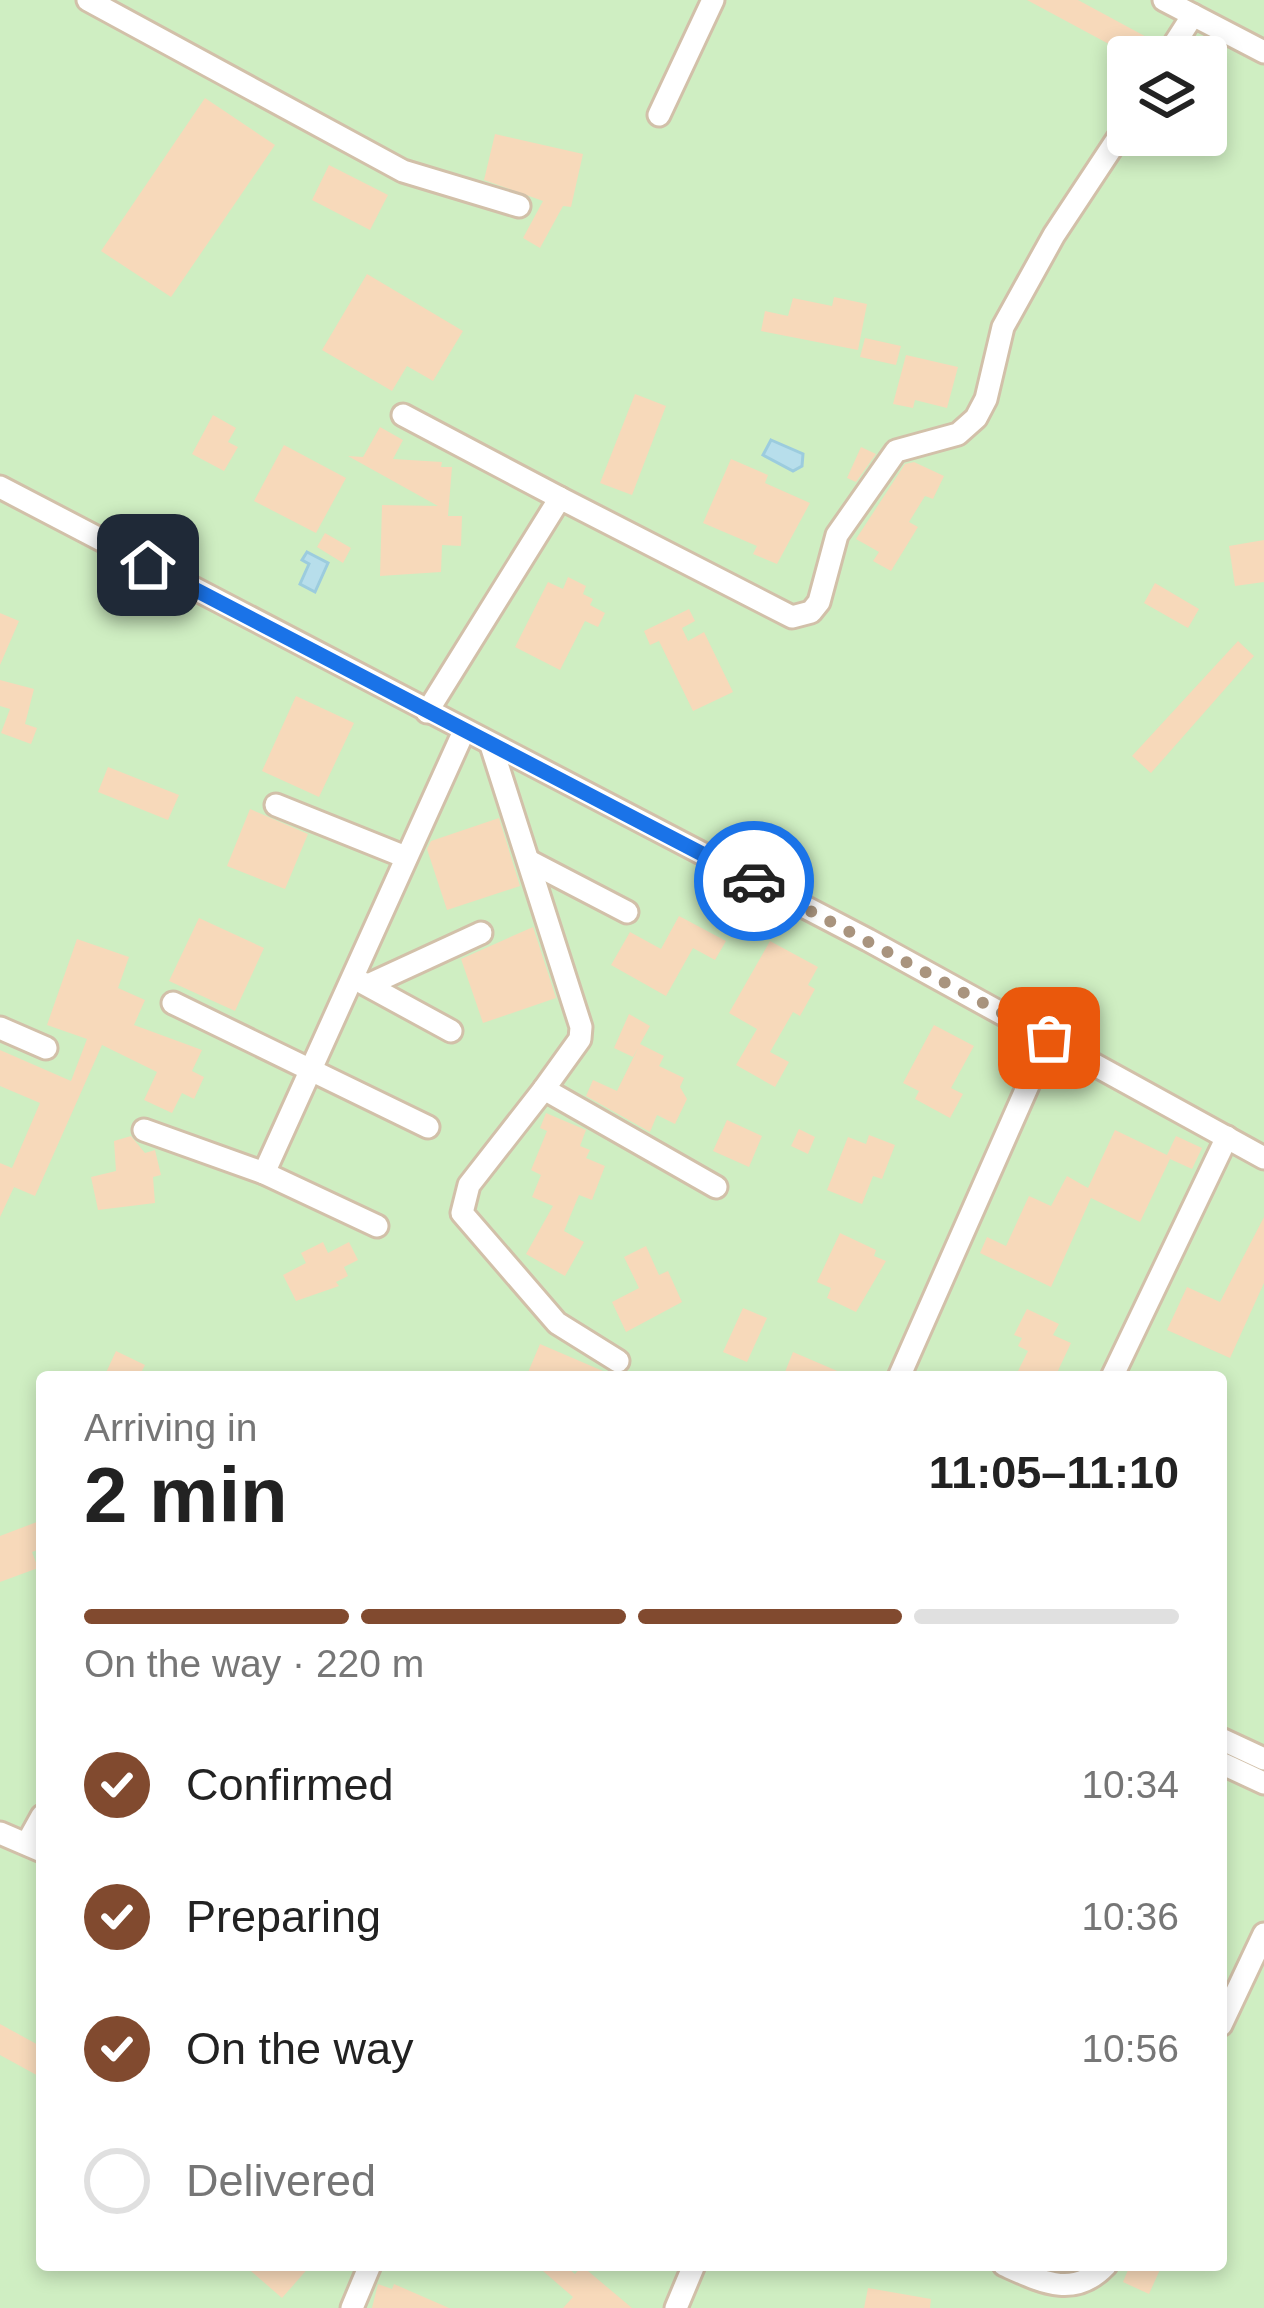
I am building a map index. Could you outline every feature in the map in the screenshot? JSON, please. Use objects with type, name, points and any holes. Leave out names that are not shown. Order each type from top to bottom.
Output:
[{"type":"street","points":[[88,0],[404,171],[519,206]]},
{"type":"street","points":[[659,115],[713,0]]},
{"type":"street","points":[[1164,0],[1264,52]]},
{"type":"street","points":[[1180,36],[1193,15]]},
{"type":"street","points":[[403,415],[792,617],[811,613],[819,602],[837,535],[896,451],[958,434],[976,418],[986,399],[1003,327],[1054,235],[1107,155]]},
{"type":"street","points":[[0,488],[1049,1038],[1264,1158]]},
{"type":"street","points":[[427,712],[560,498]]},
{"type":"street","points":[[264,1173],[311,1070],[361,982],[403,856],[464,731]]},
{"type":"street","points":[[491,745],[581,1027],[573,1050],[469,1185],[462,1213],[556,1324],[618,1361]]},
{"type":"street","points":[[276,805],[403,856]]},
{"type":"street","points":[[529,862],[627,911]]},
{"type":"street","points":[[361,982],[481,933]]},
{"type":"street","points":[[361,982],[452,1031]]},
{"type":"street","points":[[173,1003],[428,1126]]},
{"type":"street","points":[[0,1028],[46,1048]]},
{"type":"street","points":[[902,1371],[1049,1038]]},
{"type":"street","points":[[544,1089],[716,1187]]},
{"type":"street","points":[[144,1130],[264,1173],[377,1226]]},
{"type":"street","points":[[1115,1371],[1227,1137]]},
{"type":"street","points":[[1227,1742],[1264,1759]]},
{"type":"street","points":[[1227,1766],[1264,1783]]},
{"type":"street","points":[[0,1833],[34,1848]]},
{"type":"street","points":[[1227,2013],[1264,1936]]},
{"type":"street","points":[[352,2308],[367,2271]]},
{"type":"street","points":[[676,2308],[691,2271]]},
{"type":"street","points":[[1019,2271],[1054,2285],[1074,2286],[1091,2281],[1100,2271]]},
{"type":"green space","points":[[0,0],[1264,0],[1264,2308],[0,2308]]},
{"type":"water","points":[[771,440],[803,454],[802,466],[793,471],[763,455]]},
{"type":"water","points":[[307,552],[328,563],[315,592],[300,584],[309,564],[302,560]]},
{"type":"building","points":[[1027,0],[1078,0],[1145,36],[1107,36],[1107,43]]},
{"type":"building","points":[[205,98],[275,145],[171,297],[101,251]]},
{"type":"building","points":[[495,134],[583,154],[571,207],[563,206],[540,248],[523,238],[543,201],[484,180]]},
{"type":"building","points":[[329,165],[388,195],[370,230],[312,200]]},
{"type":"building","points":[[367,274],[463,331],[433,381],[407,366],[392,391],[322,350]]},
{"type":"building","points":[[834,297],[867,304],[858,350],[761,331],[765,311],[788,316],[793,298],[832,306]]},
{"type":"building","points":[[865,338],[901,346],[896,365],[860,357]]},
{"type":"building","points":[[906,355],[958,367],[947,408],[915,400],[913,408],[893,404]]},
{"type":"building","points":[[635,394],[666,406],[632,495],[600,483]]},
{"type":"building","points":[[213,415],[236,428],[228,442],[238,447],[224,471],[192,454]]},
{"type":"building","points":[[380,427],[403,440],[393,459],[442,462],[441,467],[452,467],[448,516],[462,516],[461,546],[442,545],[441,572],[380,576],[382,505],[438,506],[348,456],[363,457]]},
{"type":"building","points":[[284,445],[346,478],[316,533],[254,501]]},
{"type":"building","points":[[861,447],[876,454],[856,482],[847,478]]},
{"type":"building","points":[[731,459],[768,475],[765,483],[810,503],[777,564],[753,554],[757,546],[703,523]]},
{"type":"building","points":[[914,462],[944,476],[933,499],[925,496],[909,522],[918,527],[891,571],[873,561],[879,552],[856,539],[905,464]]},
{"type":"building","points":[[325,533],[351,548],[343,563],[317,547]]},
{"type":"building","points":[[1264,540],[1264,582],[1235,586],[1229,546]]},
{"type":"building","points":[[568,577],[586,586],[583,594],[593,599],[590,605],[605,613],[598,627],[585,621],[560,670],[515,647],[548,582],[563,589]]},
{"type":"building","points":[[1155,583],[1199,609],[1188,628],[1144,603]]},
{"type":"building","points":[[689,609],[695,621],[682,628],[688,641],[704,632],[733,692],[693,711],[659,641],[650,645],[644,631]]},
{"type":"building","points":[[0,613],[19,621],[0,665]]},
{"type":"building","points":[[1238,641],[1254,656],[1151,773],[1132,756]]},
{"type":"building","points":[[0,680],[34,689],[25,724],[37,728],[31,744],[1,733],[10,709],[0,706]]},
{"type":"building","points":[[296,696],[354,723],[319,797],[262,771]]},
{"type":"building","points":[[108,767],[179,795],[168,820],[98,792]]},
{"type":"building","points":[[250,809],[308,834],[285,889],[227,866]]},
{"type":"building","points":[[499,818],[520,886],[447,910],[427,849],[431,841]]},
{"type":"building","points":[[679,916],[726,941],[715,960],[693,948],[666,996],[611,965],[630,932],[661,949]]},
{"type":"building","points":[[199,918],[264,948],[235,1011],[169,981]]},
{"type":"building","points":[[533,927],[556,998],[483,1023],[461,959]]},
{"type":"building","points":[[77,939],[129,957],[118,988],[145,1000],[134,1025],[202,1050],[192,1071],[204,1077],[194,1099],[182,1093],[172,1113],[144,1100],[157,1072],[102,1045],[35,1196],[14,1187],[0,1217],[0,1163],[12,1168],[40,1103],[0,1086],[0,1050],[71,1081],[87,1039],[47,1025]]},
{"type":"building","points":[[770,941],[818,967],[808,985],[815,989],[800,1016],[793,1012],[770,1052],[789,1062],[775,1087],[736,1065],[757,1029],[729,1013]]},
{"type":"building","points":[[629,1014],[650,1026],[640,1044],[664,1056],[659,1066],[684,1078],[680,1087],[687,1099],[675,1124],[657,1115],[650,1132],[586,1096],[593,1080],[617,1091],[638,1048],[633,1057],[614,1048]]},
{"type":"building","points":[[934,1025],[974,1046],[951,1088],[963,1094],[950,1118],[915,1099],[919,1091],[903,1083]]},
{"type":"building","points":[[546,1113],[586,1130],[580,1146],[590,1150],[586,1158],[605,1166],[592,1200],[579,1195],[564,1231],[584,1242],[565,1276],[526,1254],[553,1206],[532,1197],[541,1175],[531,1170],[547,1131],[540,1128]]},
{"type":"building","points":[[727,1120],[762,1136],[749,1167],[713,1151]]},
{"type":"building","points":[[799,1129],[815,1137],[808,1154],[791,1146]]},
{"type":"building","points":[[1115,1130],[1167,1155],[1176,1136],[1202,1148],[1192,1169],[1170,1159],[1140,1222],[1091,1198],[1051,1287],[980,1253],[987,1237],[1006,1246],[1029,1196],[1051,1206],[1067,1176],[1088,1188]]},
{"type":"building","points":[[869,1135],[895,1145],[882,1179],[873,1176],[862,1204],[827,1190],[848,1137],[866,1144]]},
{"type":"building","points":[[131,1136],[145,1153],[155,1150],[161,1175],[153,1177],[155,1203],[98,1210],[91,1177],[116,1171],[114,1141]]},
{"type":"building","points":[[1264,1217],[1264,1283],[1230,1358],[1167,1330],[1187,1287],[1220,1302]]},
{"type":"building","points":[[840,1233],[876,1250],[874,1256],[886,1261],[856,1312],[827,1298],[831,1288],[817,1282]]},
{"type":"building","points":[[323,1242],[328,1253],[349,1242],[358,1260],[344,1267],[348,1276],[336,1282],[339,1286],[296,1301],[283,1275],[306,1263],[301,1253]]},
{"type":"building","points":[[646,1246],[659,1275],[668,1271],[682,1302],[626,1332],[612,1302],[639,1288],[624,1257]]},
{"type":"building","points":[[743,1308],[767,1318],[747,1362],[723,1352]]},
{"type":"building","points":[[1027,1309],[1059,1324],[1053,1335],[1071,1343],[1058,1371],[1018,1371],[1028,1351],[1018,1346],[1022,1338],[1014,1335]]},
{"type":"building","points":[[540,1344],[603,1371],[529,1371]]},
{"type":"building","points":[[116,1351],[145,1365],[142,1371],[107,1371]]},
{"type":"building","points":[[793,1352],[837,1371],[785,1371]]},
{"type":"building","points":[[36,1522],[36,1550],[32,1552],[36,1569],[0,1582],[0,1536]]},
{"type":"building","points":[[0,2024],[36,2044],[36,2075],[0,2055]]},
{"type":"building","points":[[251,2271],[306,2271],[282,2298]]},
{"type":"building","points":[[543,2271],[588,2271],[632,2308],[563,2308],[573,2297]]},
{"type":"building","points":[[1128,2271],[1159,2271],[1149,2294],[1123,2282]]},
{"type":"building","points":[[378,2284],[392,2289],[394,2284],[449,2308],[372,2308]]},
{"type":"building","points":[[868,2288],[931,2299],[930,2308],[864,2308]]},
{"type":"way so far","points":[[754,881],[1049,1038]]},
{"type":"route","points":[[148,565],[754,881]]}]
